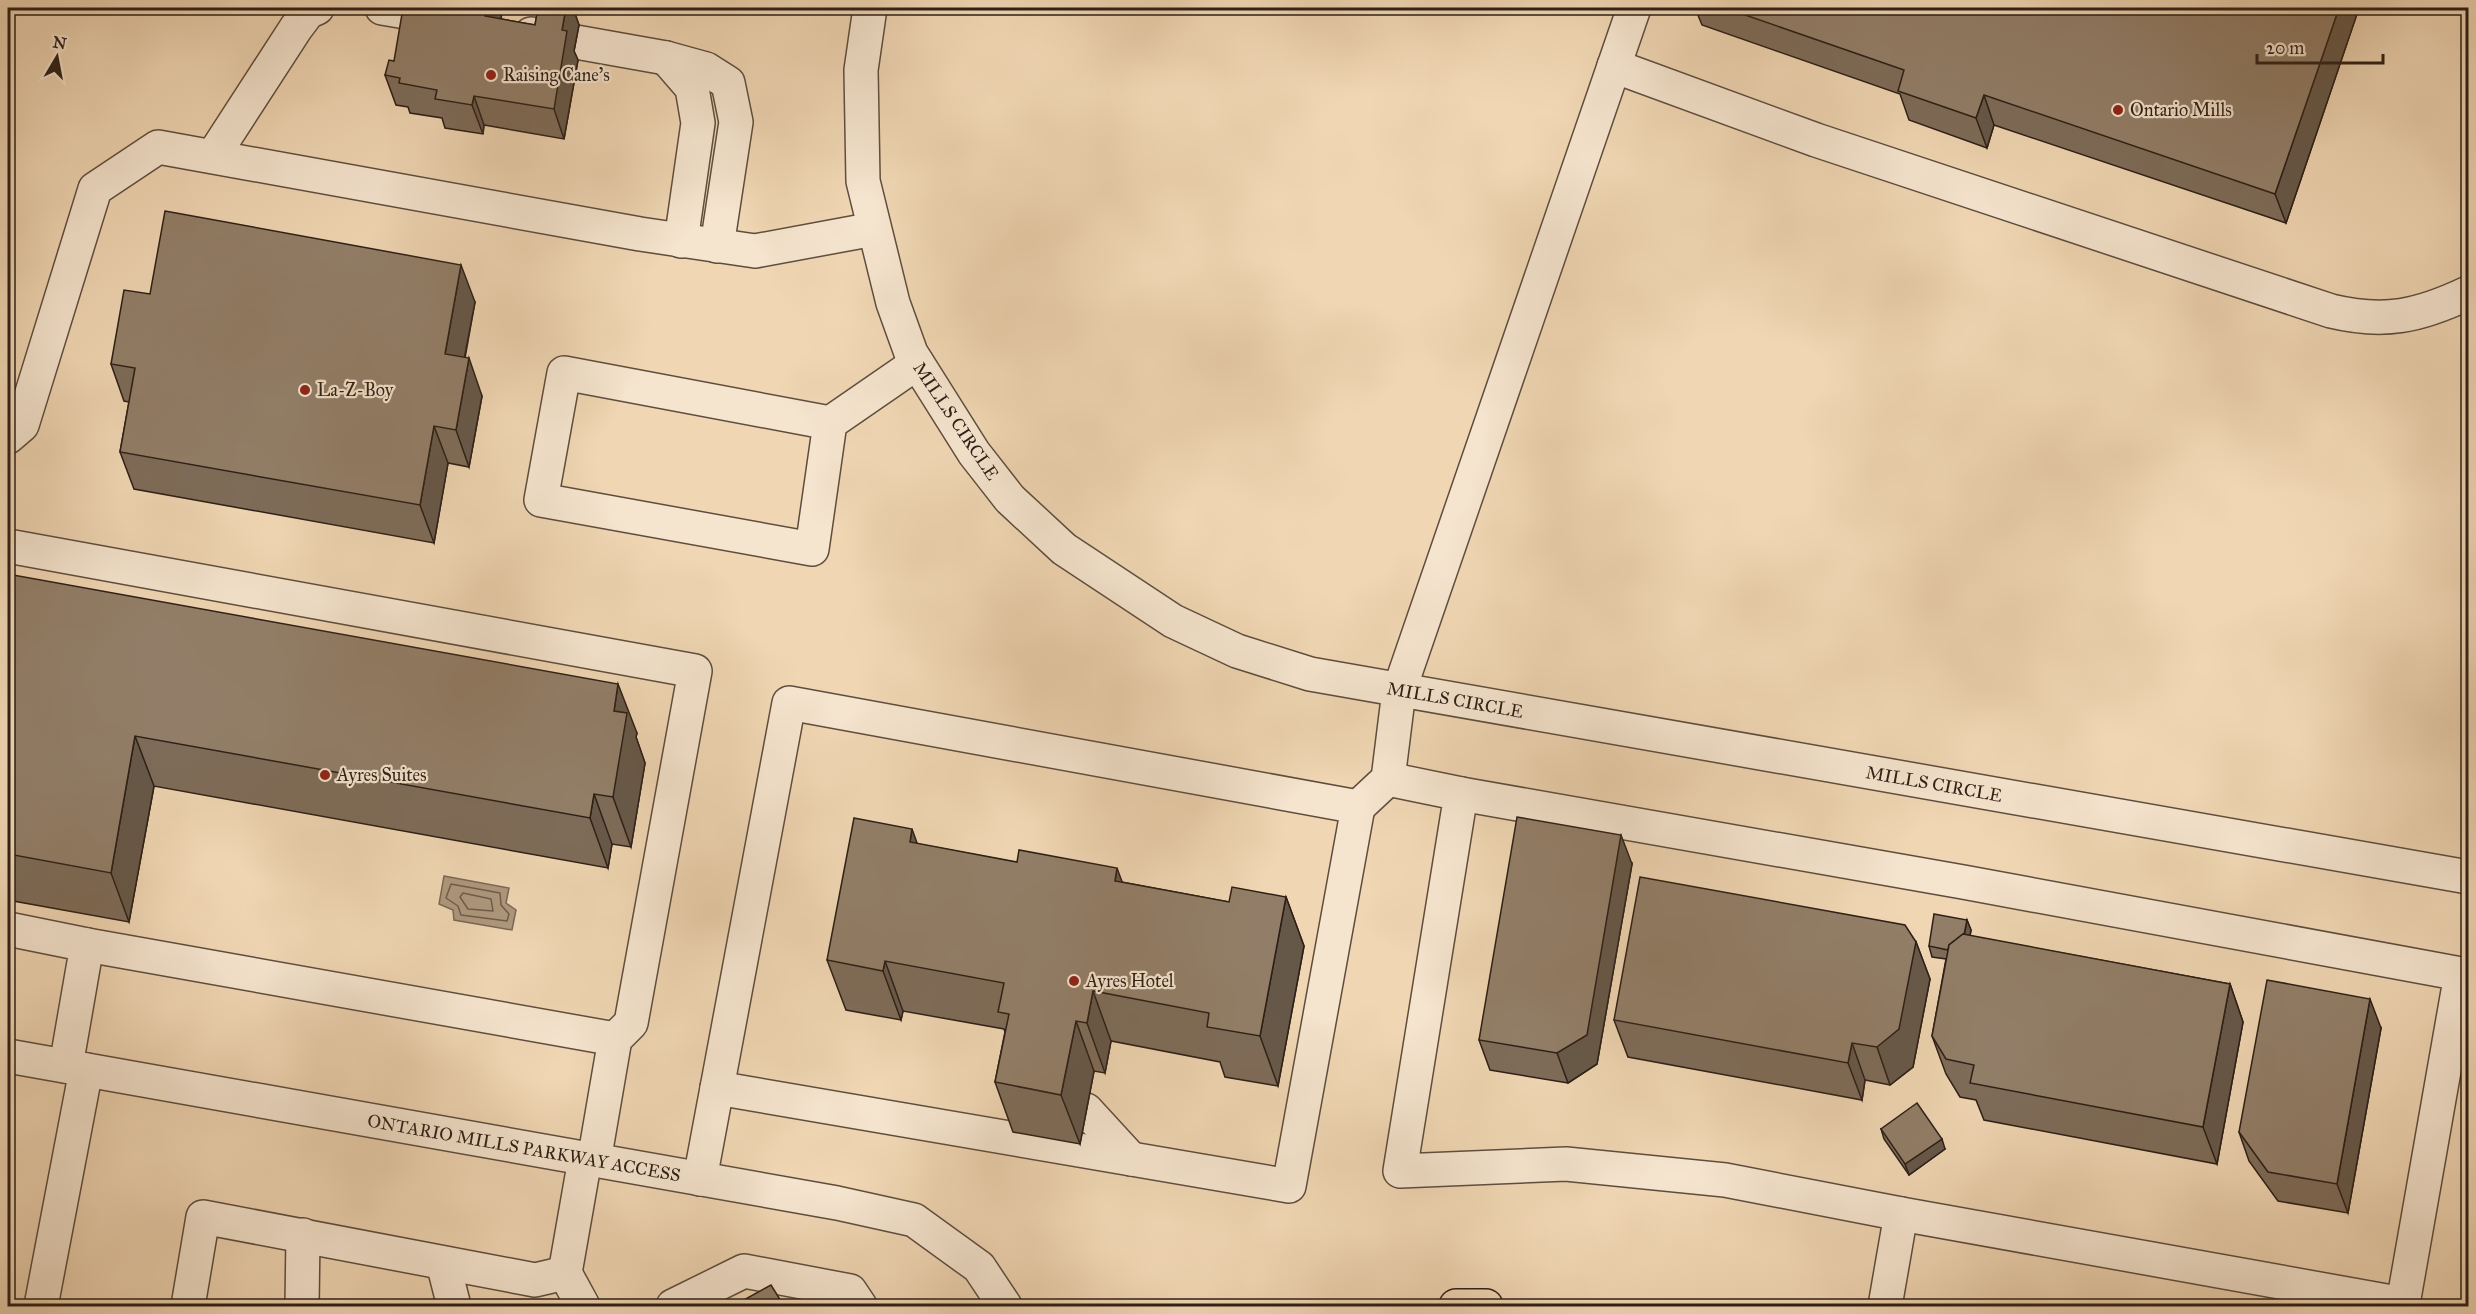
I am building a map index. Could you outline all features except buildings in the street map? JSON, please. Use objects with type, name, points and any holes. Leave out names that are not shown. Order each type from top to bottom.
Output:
[{"type":"main road","points":[[1456,1306],[1486,1306]]},
{"type":"street","points":[[213,156],[296,28],[308,12],[317,8]]},
{"type":"street","points":[[382,8],[473,24]]},
{"type":"street","name":"MILLS CIRCLE","points":[[870,8],[861,70],[863,181],[893,303],[917,363],[981,463],[1010,499],[1064,549],[1173,621],[1237,651],[1310,675],[2469,878]]},
{"type":"street","points":[[717,1088],[1289,1186],[1358,807],[1388,779],[1399,691],[1634,8]]},
{"type":"street","points":[[507,30],[666,58],[706,69],[728,83],[736,122],[717,246]]},
{"type":"street","points":[[666,58],[692,87],[698,123],[681,240]]},
{"type":"street","points":[[1614,66],[1816,140],[2331,311],[2362,318],[2404,317],[2443,305],[2469,293]]},
{"type":"street","points":[[8,437],[22,425],[95,189],[158,147],[681,240],[755,251],[874,229]]},
{"type":"street","points":[[830,423],[812,549],[541,500],[564,373],[830,423],[917,363]]},
{"type":"street","points":[[8,546],[695,671],[631,1023],[615,1039],[565,1273],[583,1306]]},
{"type":"street","points":[[700,1179],[789,703],[1358,807]]},
{"type":"street","points":[[1388,779],[2465,974],[2405,1305],[1725,1180],[1566,1164],[1400,1171],[1461,794]]},
{"type":"street","points":[[8,929],[615,1039]]},
{"type":"street","points":[[41,1306],[76,1068],[87,945]]},
{"type":"street","name":"ONTARIO MILLS PARKWAY ACCESS","points":[[8,1056],[700,1179],[914,1220],[979,1267],[1005,1306]]},
{"type":"street","points":[[966,1130],[1002,1109]]},
{"type":"street","points":[[1086,1110],[1131,1159]]},
{"type":"street","points":[[1885,1306],[1901,1214]]},
{"type":"street","points":[[188,1306],[204,1217],[535,1280],[565,1273]]},
{"type":"street","points":[[302,1306],[303,1235]]},
{"type":"street","points":[[443,1263],[454,1306]]},
{"type":"street","points":[[673,1306],[744,1271],[850,1291],[860,1306]]},
{"type":"water","points":[[444,876],[509,888],[506,903],[516,910],[512,930],[454,920],[453,910],[439,904]]},
{"type":"place","name":"Raising Cane's","points":[[491,75]]},
{"type":"place","name":"Ontario Mills","points":[[2118,110]]},
{"type":"place","name":"La-Z-Boy","points":[[305,390]]},
{"type":"place","name":"Ayres Suites","points":[[325,775]]},
{"type":"place","name":"Ayres Hotel","points":[[1074,981]]}]
